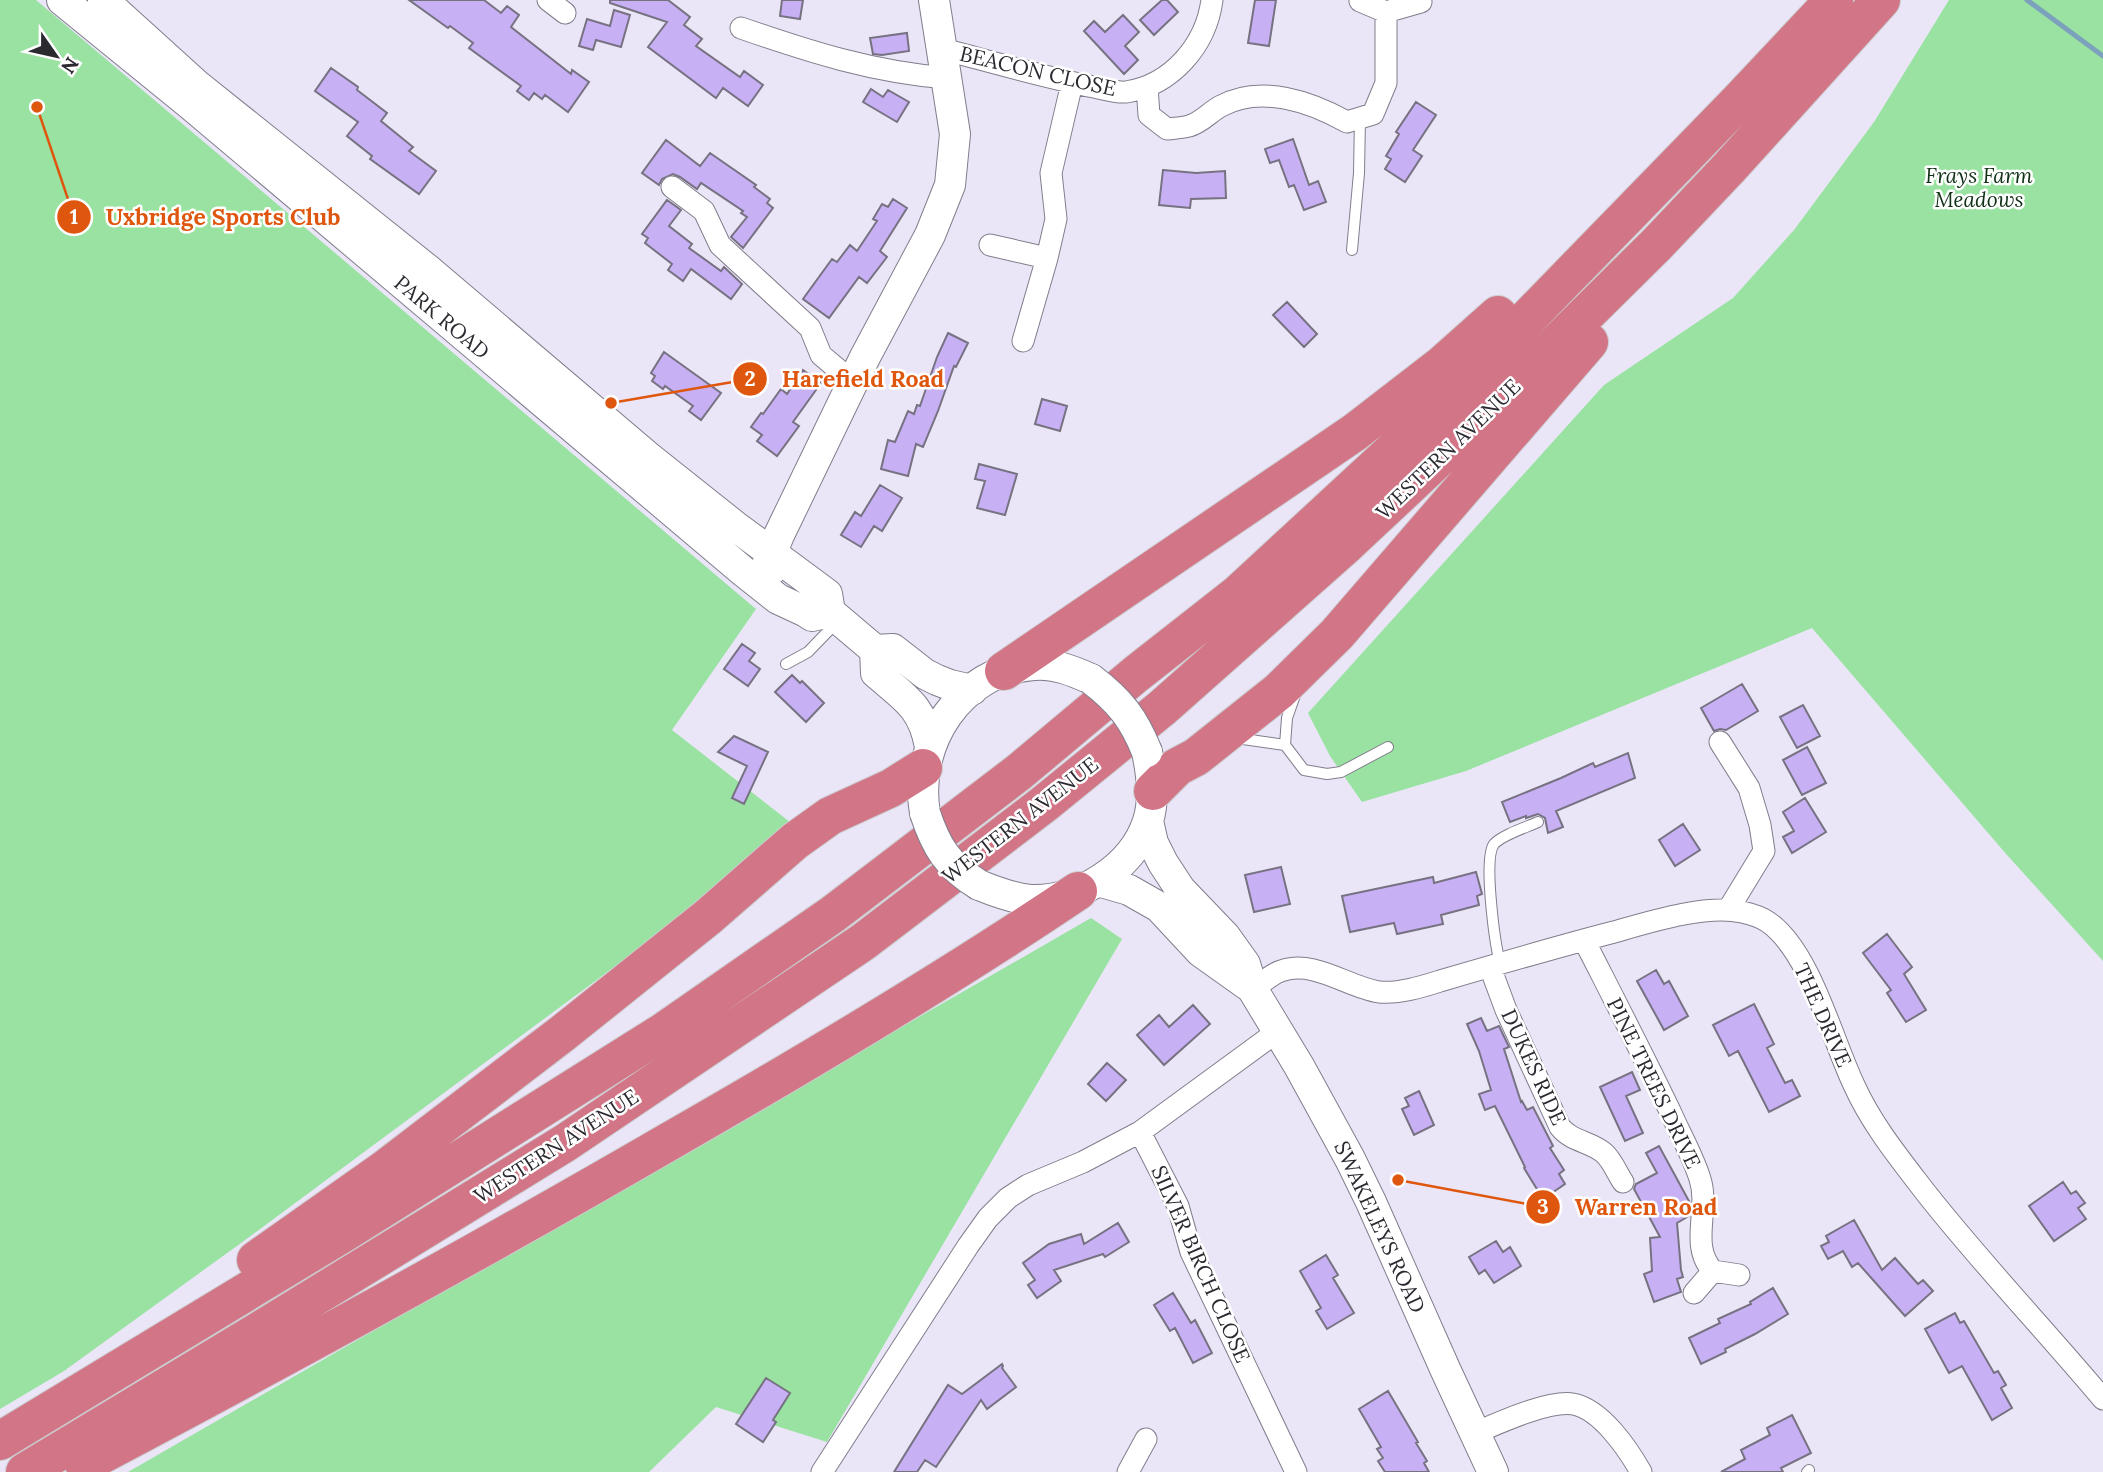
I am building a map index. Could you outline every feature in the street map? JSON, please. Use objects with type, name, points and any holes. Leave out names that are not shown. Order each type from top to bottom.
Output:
[{"type":"highway","points":[[988,680],[1354,432],[1443,364],[1744,106],[1832,0]]},
{"type":"highway","name":"WESTERN AVENUE","points":[[9,1436],[345,1232],[663,1032],[907,859],[1238,594],[1448,400],[1744,106],[1881,0]]},
{"type":"highway","name":"WESTERN AVENUE","points":[[25,1472],[565,1143],[863,942],[1044,804],[1162,708],[1356,536],[1473,426],[1657,244],[1729,168],[1744,106]]},
{"type":"highway","points":[[1150,806],[1177,767],[1196,757],[1261,707],[1305,666],[1367,600],[1571,365],[1729,168]]},
{"type":"highway","points":[[9,1436],[484,1096],[665,952],[795,841],[830,816],[891,788],[927,758]]},
{"type":"highway","points":[[70,1472],[524,1226],[778,1079],[970,962],[1088,886]]},
{"type":"main road","name":"PARK ROAD","points":[[62,0],[191,104],[739,577],[778,599],[825,615],[875,650],[893,649],[937,680],[950,685],[988,680]]},
{"type":"main road","name":"PARK ROAD","points":[[103,0],[198,86],[427,269],[647,456],[827,594],[825,615]]},
{"type":"main road","points":[[771,552],[853,382],[930,235],[950,185],[955,134],[934,0]]},
{"type":"main road","points":[[875,650],[876,673],[909,701],[921,715],[927,730],[927,758],[922,795],[925,813],[933,837],[945,857],[960,873],[1005,896],[1030,900],[1050,899],[1088,886],[1116,868],[1140,840],[1150,806],[1152,773],[1140,733],[1111,694],[1091,680],[1069,670],[1034,665],[988,680],[953,708],[938,726],[927,758]]},
{"type":"main road","name":"SWAKELEYS ROAD","points":[[1150,806],[1153,842],[1163,863],[1180,889],[1225,936],[1245,964],[1253,989],[1319,1101],[1371,1202],[1493,1472]]},
{"type":"main road","name":"SWAKELEYS ROAD","points":[[1088,886],[1129,891],[1158,907],[1201,952],[1253,989]]},
{"type":"street","points":[[548,0],[565,13]]},
{"type":"street","name":"BEACON CLOSE","points":[[741,28],[835,60],[912,75],[944,63],[1123,92],[1147,87],[1173,72],[1198,44],[1212,0]]},
{"type":"street","points":[[1360,1],[1386,12],[1421,2]]},
{"type":"street","points":[[1147,87],[1149,115],[1167,129],[1191,126],[1224,104],[1257,95],[1292,99],[1326,110],[1347,122],[1373,114],[1386,83],[1386,12]]},
{"type":"street","points":[[1023,341],[1056,219],[1051,173],[1072,83]]},
{"type":"street","points":[[672,187],[704,211],[720,245],[810,328],[821,355],[853,382]]},
{"type":"street","points":[[990,245],[1047,258]]},
{"type":"street","points":[[1720,742],[1749,788],[1760,825],[1764,851],[1728,910]]},
{"type":"street","name":"THE DRIVE","points":[[1253,989],[1278,971],[1294,968],[1317,971],[1383,992],[1418,988],[1661,920],[1728,910],[1766,920],[1790,946],[1810,977],[1867,1112],[1950,1222],[2103,1399]]},
{"type":"street","name":"PINE TREES DRIVE","points":[[1584,940],[1650,1069],[1699,1176],[1703,1198],[1701,1245],[1703,1256],[1713,1271]]},
{"type":"street","name":"DUKES RIDE","points":[[1495,965],[1506,1010],[1560,1127],[1571,1138],[1602,1151],[1623,1182]]},
{"type":"street","points":[[822,1472],[968,1246],[1008,1198],[1028,1185],[1083,1162],[1140,1132],[1278,1031]]},
{"type":"street","name":"SILVER BIRCH CLOSE","points":[[1140,1132],[1178,1206],[1191,1252],[1296,1472]]},
{"type":"street","points":[[1694,1293],[1713,1271],[1739,1275]]},
{"type":"street","points":[[1475,1433],[1540,1409],[1557,1405],[1578,1405],[1596,1416],[1614,1434],[1629,1450],[1641,1472]]},
{"type":"street","points":[[1128,1472],[1146,1439]]},
{"type":"lane","points":[[1352,250],[1359,173],[1360,118]]},
{"type":"lane","points":[[786,664],[817,645],[825,615]]},
{"type":"lane","points":[[1305,666],[1287,718],[1286,745],[1304,770],[1327,775],[1341,772],[1388,747]]},
{"type":"lane","points":[[1222,736],[1286,745]]},
{"type":"lane","points":[[1495,965],[1489,866],[1491,849],[1496,841],[1538,822]]},
{"type":"green space","points":[[0,0],[36,0],[756,609],[672,730],[795,826],[625,959],[241,1243],[64,1371],[0,1409]]},
{"type":"green space","name":"Frays Farm Meadows","points":[[1949,0],[2103,0],[2103,961],[2007,855],[1812,628],[1466,771],[1362,802],[1330,756],[1308,713],[1604,385],[1733,298],[1794,230],[1874,122]]},
{"type":"green space","points":[[1091,918],[1122,939],[827,1442],[716,1407],[649,1472],[128,1472]]},
{"type":"building","points":[[409,0],[484,0],[501,13],[507,6],[519,15],[511,27],[571,74],[572,70],[589,82],[568,112],[545,95],[542,99],[534,93],[529,100],[517,91],[521,86],[469,48],[473,43]]},
{"type":"building","points":[[610,0],[668,0],[690,17],[684,25],[702,39],[696,46],[740,77],[744,71],[763,85],[748,106],[723,88],[716,98],[648,47],[667,22],[610,3]]},
{"type":"building","points":[[782,0],[803,0],[800,19],[780,16]]},
{"type":"building","points":[[1162,0],[1167,0],[1178,12],[1154,35],[1140,20]]},
{"type":"building","points":[[1255,0],[1276,0],[1269,46],[1248,43]]},
{"type":"building","points":[[614,10],[630,15],[621,47],[596,40],[593,50],[579,46],[587,19],[610,26]]},
{"type":"building","points":[[1123,15],[1139,32],[1125,46],[1138,60],[1124,74],[1084,31],[1094,21],[1105,32]]},
{"type":"building","points":[[907,33],[909,51],[873,54],[870,38]]},
{"type":"building","points":[[331,68],[358,87],[357,90],[387,113],[381,121],[413,147],[409,151],[436,171],[419,194],[370,159],[372,156],[347,136],[358,122],[315,91]]},
{"type":"building","points":[[871,89],[883,97],[888,90],[909,102],[897,122],[863,102]]},
{"type":"building","points":[[1416,102],[1436,115],[1413,150],[1422,156],[1405,182],[1385,169],[1391,159],[1386,156],[1399,134],[1396,132]]},
{"type":"building","points":[[1293,139],[1309,185],[1318,181],[1326,202],[1304,210],[1294,185],[1289,187],[1279,160],[1270,163],[1265,149]]},
{"type":"building","points":[[666,140],[700,166],[710,153],[756,185],[754,187],[770,199],[767,203],[773,208],[743,248],[731,237],[747,217],[741,213],[743,211],[701,183],[697,189],[673,174],[662,179],[659,185],[642,173]]},
{"type":"building","points":[[1163,170],[1196,173],[1225,171],[1226,198],[1191,199],[1190,208],[1159,205]]},
{"type":"building","points":[[893,199],[907,208],[880,251],[887,257],[867,283],[859,277],[829,318],[803,299],[832,259],[837,262],[850,245],[857,251],[877,221],[873,219],[882,204],[888,207]]},
{"type":"building","points":[[667,200],[681,210],[669,226],[692,244],[689,248],[721,271],[724,267],[742,284],[731,299],[691,269],[683,281],[668,270],[672,264],[645,243],[648,238],[642,234]]},
{"type":"building","points":[[1287,302],[1317,334],[1304,347],[1273,315]]},
{"type":"building","points":[[948,333],[968,343],[956,367],[954,366],[923,447],[916,444],[908,476],[881,469],[888,440],[895,442],[908,411],[914,414],[917,405],[920,406]]},
{"type":"building","points":[[664,352],[721,393],[701,420],[689,411],[693,406],[665,386],[663,389],[652,381],[655,376],[651,373]]},
{"type":"building","points":[[803,370],[821,383],[793,422],[799,426],[777,456],[757,441],[762,435],[751,427],[781,389],[787,394]]},
{"type":"building","points":[[1042,399],[1067,406],[1060,431],[1035,424]]},
{"type":"building","points":[[979,464],[1017,474],[1005,515],[977,508],[985,481],[975,479]]},
{"type":"building","points":[[880,485],[902,498],[882,531],[874,526],[861,547],[841,535],[855,512],[861,516]]},
{"type":"building","points":[[742,644],[755,653],[749,661],[760,669],[748,686],[724,669]]},
{"type":"building","points":[[792,675],[824,703],[806,722],[775,692]]},
{"type":"building","points":[[1742,684],[1758,711],[1726,730],[1714,731],[1701,708]]},
{"type":"building","points":[[1803,705],[1820,736],[1797,748],[1780,717]]},
{"type":"building","points":[[734,736],[768,752],[744,804],[732,798],[747,766],[718,752]]},
{"type":"building","points":[[1807,747],[1826,783],[1802,795],[1783,760]]},
{"type":"building","points":[[1628,753],[1635,778],[1556,811],[1563,827],[1548,833],[1545,818],[1538,814],[1510,822],[1502,802],[1593,763],[1595,767]]},
{"type":"building","points":[[1805,798],[1826,832],[1792,853],[1783,837],[1794,831],[1783,812]]},
{"type":"building","points":[[1683,824],[1700,850],[1675,866],[1659,840]]},
{"type":"building","points":[[1281,867],[1290,904],[1254,912],[1245,875]]},
{"type":"building","points":[[1476,872],[1482,894],[1477,896],[1479,905],[1441,915],[1443,924],[1397,934],[1394,923],[1350,932],[1342,896],[1433,877],[1434,883]]},
{"type":"building","points":[[1887,934],[1912,967],[1904,974],[1926,1010],[1906,1022],[1887,993],[1891,990],[1863,953]]},
{"type":"building","points":[[1656,970],[1664,984],[1669,981],[1688,1016],[1664,1030],[1637,981]]},
{"type":"building","points":[[1754,1004],[1774,1044],[1767,1048],[1785,1083],[1792,1080],[1800,1096],[1769,1112],[1738,1051],[1729,1056],[1713,1025]]},
{"type":"building","points":[[1193,1005],[1210,1024],[1164,1065],[1137,1035],[1159,1015],[1169,1027]]},
{"type":"building","points":[[1481,1018],[1487,1031],[1499,1026],[1509,1047],[1504,1049],[1521,1102],[1527,1110],[1533,1107],[1553,1146],[1550,1148],[1564,1170],[1559,1174],[1565,1184],[1543,1199],[1524,1168],[1495,1106],[1485,1110],[1479,1094],[1491,1090],[1467,1024]]},
{"type":"building","points":[[1107,1063],[1126,1080],[1106,1101],[1088,1084]]},
{"type":"building","points":[[1632,1072],[1640,1090],[1626,1096],[1643,1133],[1625,1141],[1600,1087]]},
{"type":"building","points":[[1419,1091],[1434,1125],[1414,1135],[1402,1109],[1409,1106],[1405,1098]]},
{"type":"building","points":[[1659,1146],[1690,1203],[1689,1216],[1677,1223],[1683,1277],[1677,1279],[1681,1292],[1654,1302],[1644,1274],[1652,1271],[1650,1238],[1660,1237],[1634,1189],[1636,1184],[1657,1173],[1646,1153]]},
{"type":"building","points":[[2063,1182],[2071,1194],[2076,1191],[2085,1203],[2078,1208],[2086,1219],[2054,1241],[2029,1206]]},
{"type":"building","points":[[1854,1220],[1882,1270],[1895,1258],[1918,1284],[1923,1280],[1933,1291],[1905,1316],[1858,1263],[1852,1267],[1843,1251],[1828,1259],[1821,1246],[1829,1242],[1826,1236]]},
{"type":"building","points":[[1118,1223],[1129,1242],[1105,1257],[1103,1254],[1054,1270],[1061,1281],[1037,1298],[1028,1285],[1035,1280],[1023,1263],[1049,1244],[1081,1234],[1084,1244]]},
{"type":"building","points":[[1496,1241],[1503,1252],[1510,1247],[1521,1266],[1494,1283],[1485,1270],[1479,1274],[1469,1257]]},
{"type":"building","points":[[1326,1255],[1338,1275],[1333,1278],[1354,1313],[1327,1329],[1316,1311],[1321,1308],[1300,1271]]},
{"type":"building","points":[[1773,1288],[1788,1314],[1701,1364],[1689,1338],[1720,1323],[1718,1319],[1751,1304],[1750,1302]]},
{"type":"building","points":[[1173,1293],[1191,1323],[1195,1320],[1212,1353],[1193,1363],[1175,1328],[1170,1331],[1154,1305]]},
{"type":"building","points":[[1955,1313],[1960,1323],[1964,1321],[1994,1373],[1998,1371],[2006,1385],[2001,1388],[2012,1408],[1992,1420],[1962,1366],[1949,1373],[1925,1329]]},
{"type":"building","points":[[1002,1364],[1016,1387],[987,1409],[981,1400],[936,1467],[925,1460],[917,1472],[894,1472],[948,1385],[962,1394]]},
{"type":"building","points":[[766,1378],[790,1393],[763,1442],[736,1424]]},
{"type":"building","points":[[1388,1391],[1418,1442],[1416,1443],[1427,1461],[1424,1463],[1429,1472],[1385,1472],[1378,1461],[1383,1458],[1377,1449],[1381,1447],[1359,1409]]},
{"type":"building","points":[[1792,1415],[1811,1453],[1781,1468],[1783,1472],[1721,1472],[1745,1459],[1741,1450],[1770,1435],[1767,1428]]},
{"type":"waterway","points":[[2027,0],[2103,56]]},
{"type":"place","name":"Uxbridge Sports Club","points":[[37,107]]},
{"type":"place","name":"Harefield Road","points":[[611,403]]},
{"type":"place","name":"Warren Road","points":[[1398,1180]]}]
